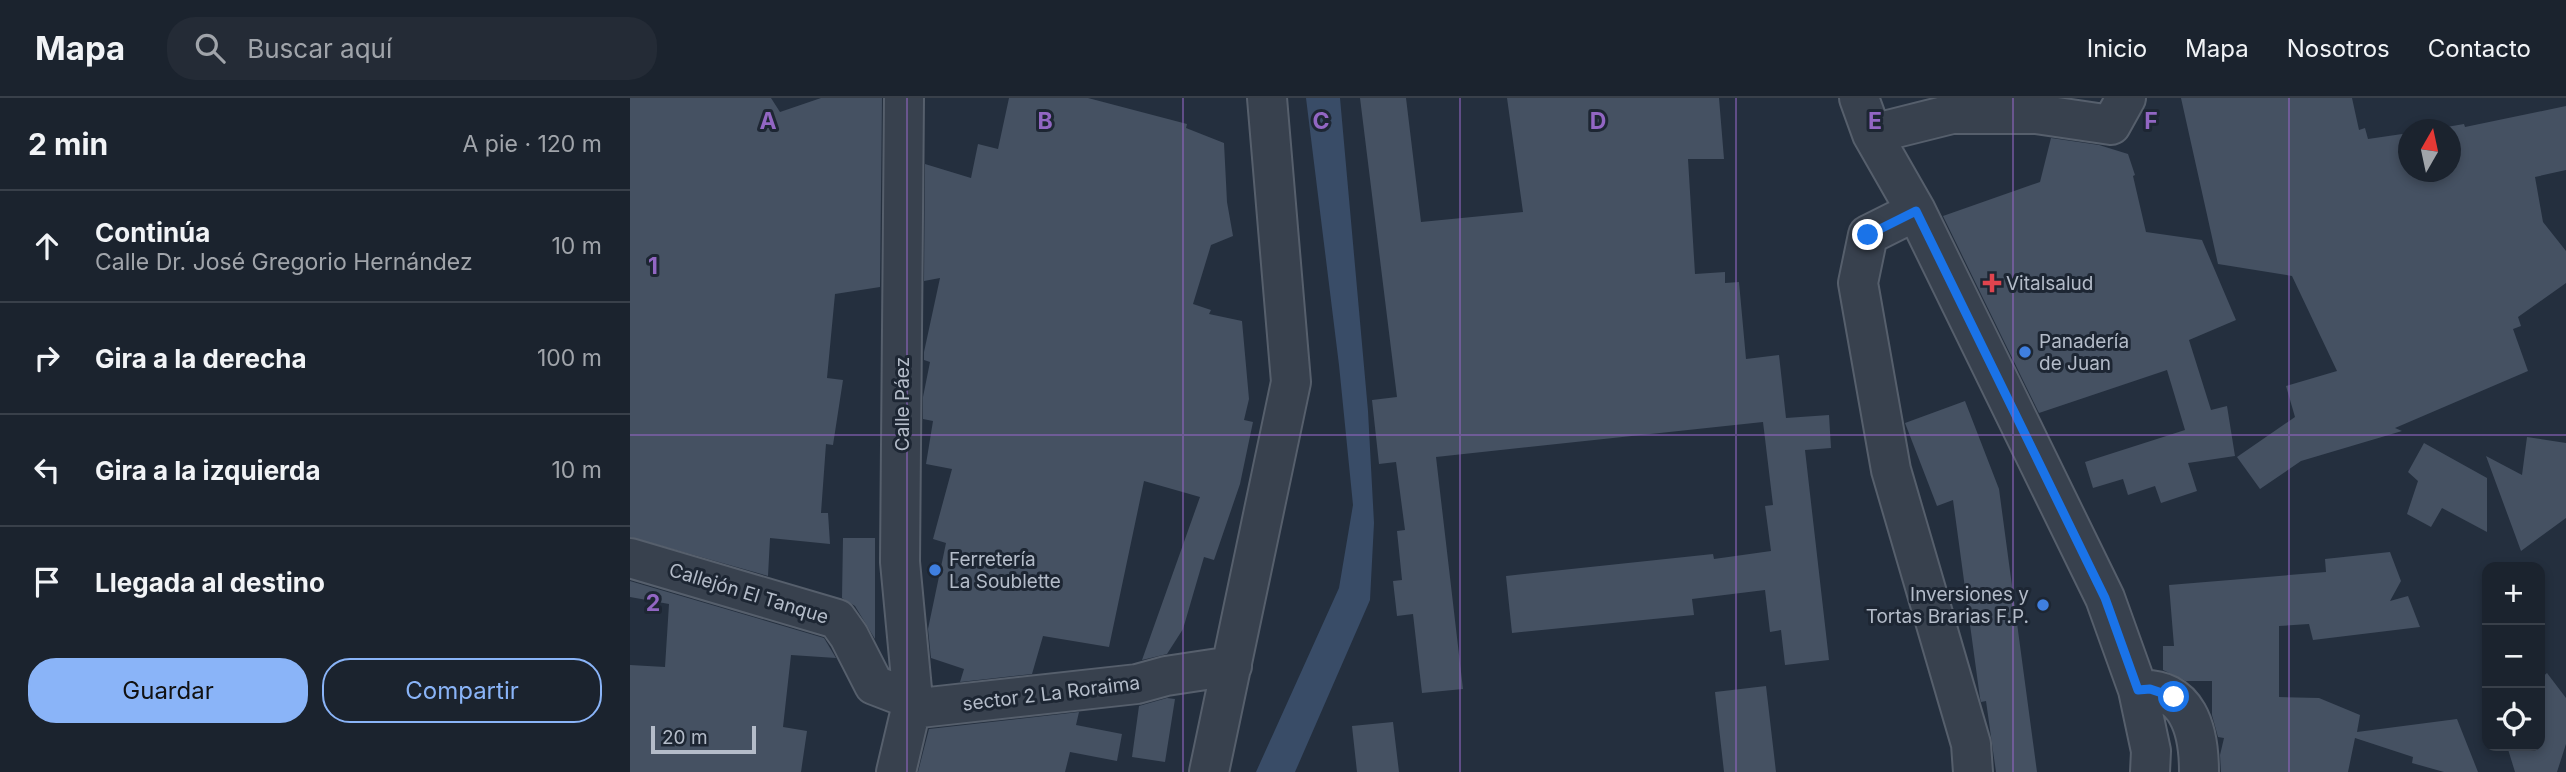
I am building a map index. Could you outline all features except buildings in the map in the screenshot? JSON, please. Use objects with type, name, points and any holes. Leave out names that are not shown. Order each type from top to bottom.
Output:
[{"type":"street","name":"Calle Páez","points":[[896,772],[912,704],[901,562],[904,98]]},
{"type":"street","points":[[1209,772],[1291,382],[1267,98]]},
{"type":"street","points":[[1859,98],[1872,134],[1916,211],[2105,598],[2138,690],[2151,751],[2150,772]]},
{"type":"street","points":[[1872,134],[1951,114],[2036,114],[2111,125],[2126,98]]},
{"type":"street","points":[[1916,211],[1868,235],[1858,283],[1891,470],[1971,744],[1973,772]]},
{"type":"street","name":"Callejón El Tanque","points":[[630,558],[837,619],[849,636],[873,685],[912,704]]},
{"type":"street","name":"sector 2 La Roraima","points":[[912,704],[1137,684],[1166,676],[1232,666]]},
{"type":"street","points":[[2138,690],[2163,692],[2183,705],[2196,733],[2199,772]]},
{"type":"street","points":[[870,772],[912,704]]},
{"type":"water","points":[[1306,98],[1340,98],[1368,411],[1374,523],[1370,600],[1295,772],[1256,772],[1339,588],[1353,505],[1339,365]]},
{"type":"place","name":"Vitalsalud","points":[[1992,283]]},
{"type":"place","name":"Panadería de Juan","points":[[2025,352]]},
{"type":"place","name":"Ferretería La Soublette","points":[[935,570]]},
{"type":"place","name":"Inversiones y Tortas Brarias F.P.","points":[[2043,605]]},
{"type":"route","points":[[1868,235],[1916,211],[2105,598],[2138,690],[2150,689],[2174,697]]}]
